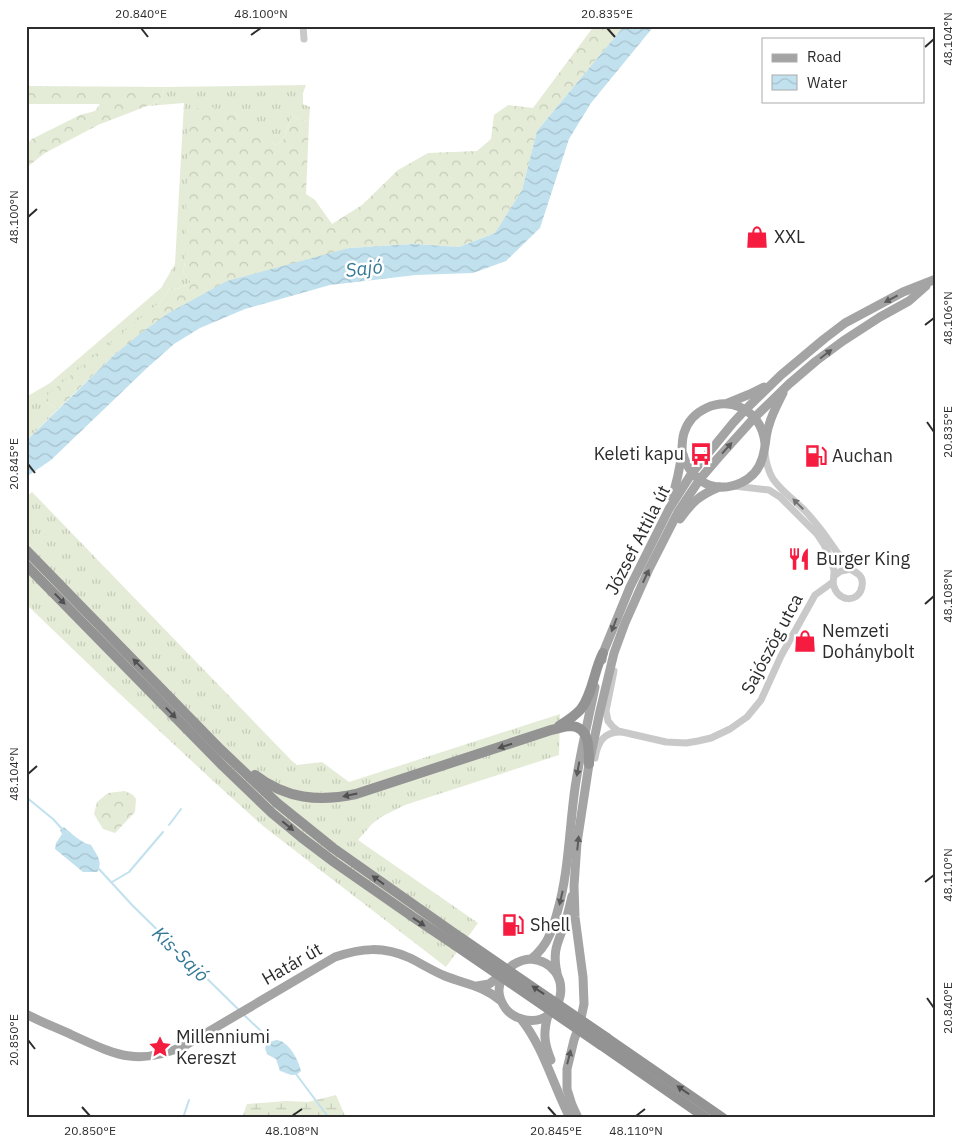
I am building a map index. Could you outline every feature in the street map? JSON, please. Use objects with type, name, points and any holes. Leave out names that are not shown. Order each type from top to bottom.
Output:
[{"type":"highway","points":[[26,550],[220,749],[277,803],[304,826],[458,942]]},
{"type":"highway","points":[[26,565],[223,766],[272,813],[301,837],[358,878],[724,1118]]},
{"type":"highway","points":[[551,730],[571,718],[582,707],[588,696],[603,652]]},
{"type":"highway","points":[[220,749],[275,788],[296,796],[320,799],[331,799],[356,794],[551,730],[569,726],[580,730],[589,743],[589,764]]},
{"type":"highway","points":[[604,1041],[706,1118]]},
{"type":"main road","name":"József Attila út","points":[[531,959],[542,949],[553,928],[561,902],[567,868],[574,790],[584,734],[603,652],[630,587],[669,509],[692,472],[716,442],[745,410],[782,375],[830,334],[845,324],[903,292],[934,280]]},
{"type":"main road","name":"József Attila út","points":[[574,886],[577,843],[589,764],[614,653],[637,594],[678,512],[700,480],[754,418],[789,384],[843,341],[880,317],[909,302],[934,280]]},
{"type":"main road","points":[[669,509],[678,480],[684,432],[692,418],[711,406],[725,404],[759,390],[782,375]]},
{"type":"main road","points":[[661,546],[690,505],[710,491],[732,486],[753,474],[762,461],[769,425],[778,403],[789,384]]},
{"type":"main road","points":[[725,404],[745,410],[754,418],[762,431],[765,447]]},
{"type":"main road","points":[[682,449],[685,463],[700,480],[707,484],[721,487]]},
{"type":"main road","points":[[506,971],[501,980],[500,993],[501,1001],[510,1013],[517,1018],[535,1020],[548,1015],[554,1009],[560,997],[561,988],[554,960],[556,947],[565,922],[574,886]]},
{"type":"main road","points":[[574,886],[575,917],[583,977],[584,1004],[567,1069],[567,1089],[578,1118]]},
{"type":"main road","name":"Határ út","points":[[29,1017],[106,1050],[131,1056],[155,1056],[178,1048],[199,1037],[335,957],[368,949],[390,951],[410,958],[444,976],[490,992],[501,1001]]},
{"type":"main road","points":[[477,986],[489,984],[517,962],[531,959],[546,963],[557,975]]},
{"type":"main road","points":[[548,1015],[544,1027],[547,1048],[567,1100],[578,1118]]},
{"type":"main road","points":[[521,1018],[541,1050],[570,1118]]},
{"type":"street","points":[[303,26],[304,39]]},
{"type":"street","points":[[732,486],[769,490],[780,496],[818,534],[828,552],[834,570],[835,592],[845,599],[853,597],[860,592],[862,584],[858,573],[851,569],[841,558],[825,534],[772,477],[767,464],[765,447]]},
{"type":"street","points":[[833,579],[841,571],[851,569]]},
{"type":"street","name":"Sajószög utca","points":[[621,732],[666,742],[686,744],[711,738],[736,726],[747,717],[761,700],[781,656],[815,595],[833,579]]},
{"type":"street","points":[[810,605],[827,592],[835,592]]},
{"type":"street","points":[[614,653],[616,663],[606,711],[610,725],[621,732]]},
{"type":"street","points":[[584,800],[588,793],[595,754],[599,743],[607,734],[621,732]]},
{"type":"green space","points":[[594,26],[624,26],[537,131],[522,190],[495,233],[459,247],[414,244],[349,248],[167,314],[114,355],[58,409],[46,402],[48,394],[160,302],[170,288],[178,289],[191,282],[183,272],[185,262],[188,122],[192,110],[206,106],[234,112],[259,137],[276,145],[283,140],[292,116],[309,122],[306,194],[315,200],[332,224],[362,205],[398,170],[428,153],[477,151],[491,139],[494,115],[508,105],[533,108]]},
{"type":"green space","points":[[306,85],[303,93],[303,104],[310,107],[309,122],[292,116],[283,140],[276,145],[259,138],[234,112],[185,262],[183,272],[191,282],[178,289],[170,288],[160,302],[46,402],[58,409],[26,441],[26,397],[50,383],[161,288],[175,264],[184,103],[147,106],[161,99],[165,87]]},
{"type":"green space","points":[[26,86],[165,87],[161,99],[98,125],[45,153],[26,168],[26,144],[32,139],[80,115],[95,111],[100,104],[26,104]]},
{"type":"green space","points":[[32,492],[297,765],[322,762],[349,782],[560,714],[559,755],[405,805],[381,817],[358,840],[478,923],[446,967],[263,826],[106,681],[26,604],[26,497]]},
{"type":"green space","points":[[125,791],[136,799],[135,812],[115,833],[103,829],[94,814],[97,802],[108,793]]},
{"type":"green space","points":[[336,1095],[346,1118],[242,1118],[247,1104],[286,1101],[308,1102]]},
{"type":"water","name":"Sajó","points":[[624,26],[654,26],[591,103],[569,139],[540,228],[506,261],[473,273],[416,275],[330,285],[245,309],[200,328],[174,344],[51,460],[26,477],[26,441],[114,355],[167,314],[227,281],[349,248],[414,244],[459,247],[495,233],[522,190],[537,131]]},
{"type":"water","points":[[64,827],[80,840],[91,845],[100,865],[97,872],[83,872],[55,849],[56,843],[62,834],[60,830]]},
{"type":"water","points":[[276,1040],[281,1041],[290,1048],[297,1060],[301,1071],[295,1075],[280,1071],[276,1059],[267,1054],[265,1048],[267,1043]]},
{"type":"waterway","name":"Kis-Sajó","points":[[26,797],[53,819],[63,830]]},
{"type":"waterway","points":[[169,825],[181,809]]},
{"type":"waterway","points":[[112,882],[129,872],[163,832]]},
{"type":"waterway","name":"Kis-Sajó","points":[[99,869],[133,906],[240,1011]]},
{"type":"waterway","name":"Kis-Sajó","points":[[243,1014],[271,1043]]},
{"type":"waterway","name":"Kis-Sajó","points":[[296,1074],[329,1118]]},
{"type":"waterway","points":[[183,1118],[189,1100]]},
{"type":"place","name":"XXL","points":[[757,237]]},
{"type":"place","name":"Keleti kapu","points":[[701,454]]},
{"type":"place","name":"Auchan","points":[[816,456]]},
{"type":"place","name":"Burger King","points":[[799,559]]},
{"type":"place","name":"Nemzeti Dohánybolt","points":[[805,641]]},
{"type":"place","name":"Shell","points":[[513,925]]},
{"type":"place","name":"Millenniumi Kereszt","points":[[160,1047]]}]
